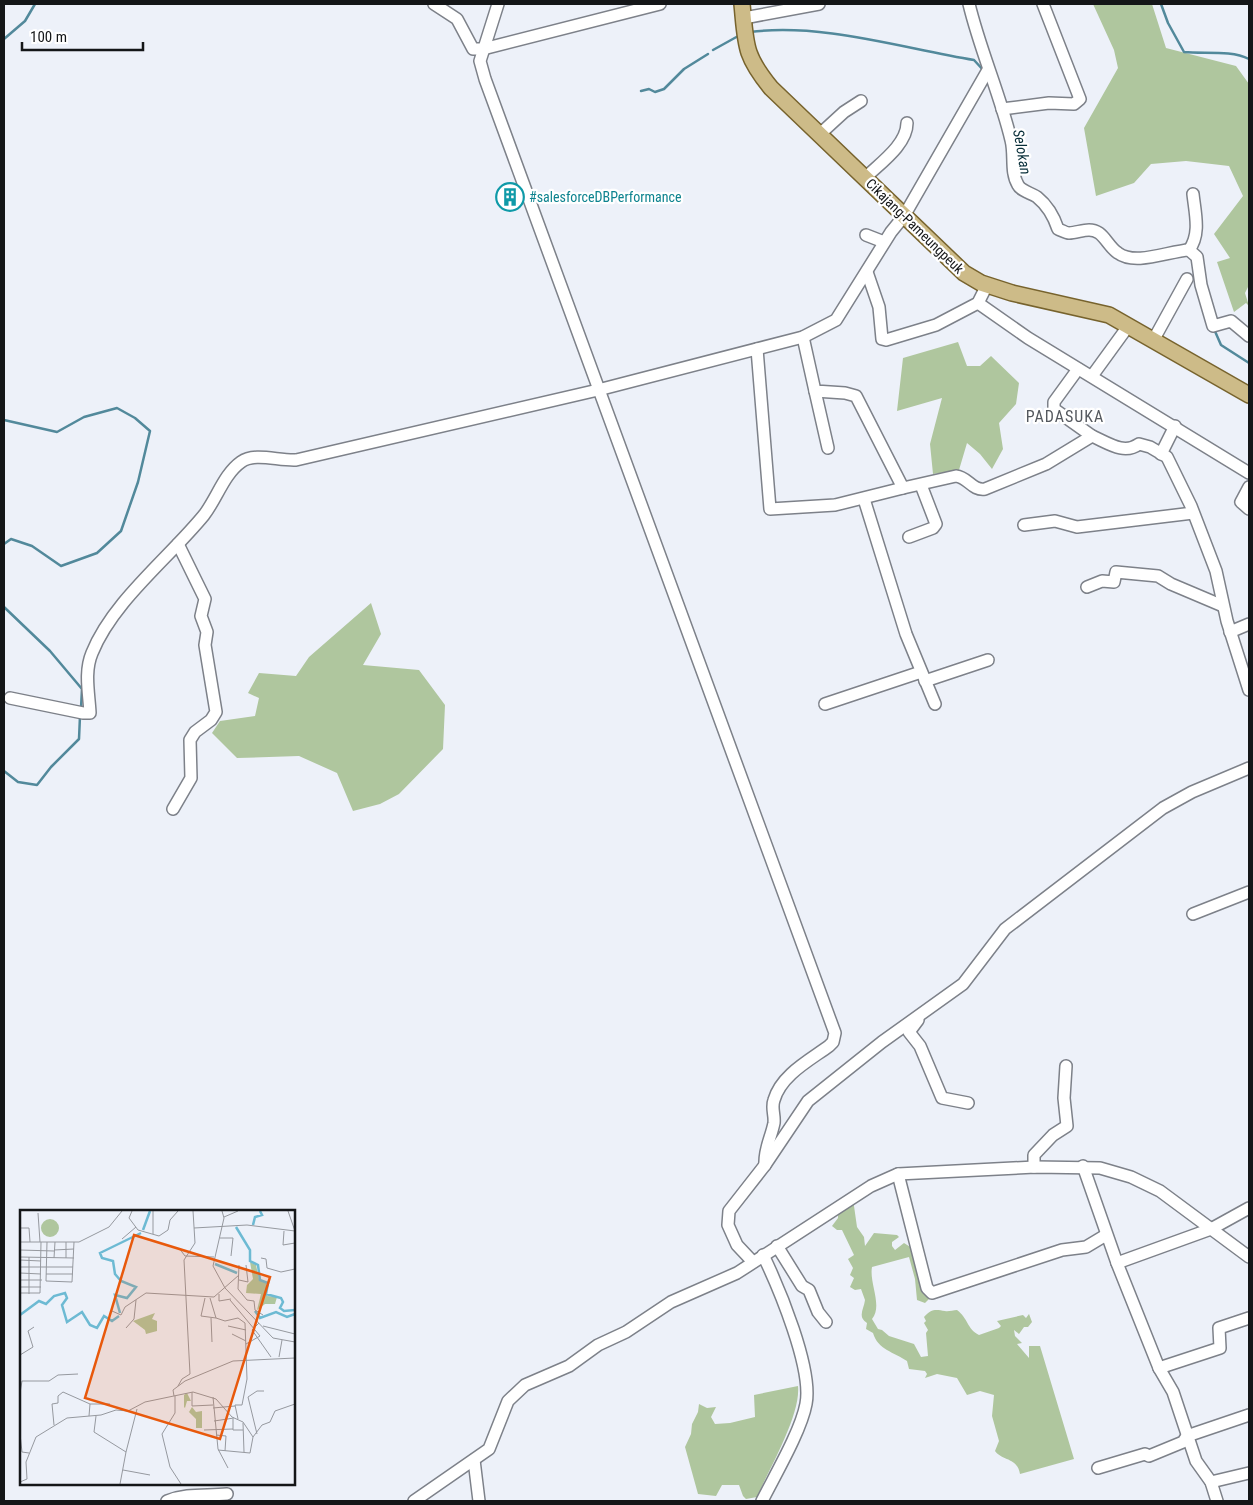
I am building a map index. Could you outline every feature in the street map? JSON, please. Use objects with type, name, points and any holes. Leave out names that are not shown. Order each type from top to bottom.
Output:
[{"type":"main road","name":"Cikajang-Pameungpeuk","points":[[744,21],[750,59],[755,69],[771,88],[964,273],[987,285],[1096,311],[1129,325],[1249,395]]},
{"type":"street","points":[[434,4],[457,19],[473,49],[483,50],[628,8],[660,4]]},
{"type":"street","points":[[498,4],[480,61],[485,79],[835,1033],[833,1042],[794,1072],[778,1090],[772,1106],[774,1116],[764,1154],[765,1165]]},
{"type":"street","points":[[744,21],[819,4]]},
{"type":"street","points":[[969,4],[986,73],[1002,109],[1012,141],[1013,175],[1019,187],[1038,198],[1053,216],[1058,228],[1069,233],[1084,230],[1099,233],[1119,254],[1131,258],[1149,258],[1170,251],[1189,250],[1197,257],[1201,285],[1213,326],[1231,321],[1249,336]]},
{"type":"street","points":[[1002,109],[1049,103],[1074,104],[1080,99],[1043,4]]},
{"type":"street","points":[[10,698],[90,713],[86,688],[91,654],[133,590],[206,512],[232,471],[249,458],[261,456],[270,460],[296,460],[598,390],[803,338],[836,320],[868,272],[884,242],[904,216],[986,73]]},
{"type":"street","points":[[820,134],[844,112],[861,101]]},
{"type":"street","points":[[865,178],[901,142],[906,134],[907,124]]},
{"type":"street","points":[[1189,250],[1193,244],[1197,228],[1193,194]]},
{"type":"street","points":[[866,235],[884,242]]},
{"type":"street","points":[[868,272],[879,307],[882,339],[886,340],[936,325],[978,304],[987,285]]},
{"type":"street","points":[[1154,339],[1187,279]]},
{"type":"street","points":[[978,304],[1078,369],[1175,426],[1249,473]]},
{"type":"street","points":[[1092,376],[1129,325]]},
{"type":"street","points":[[803,338],[828,448]]},
{"type":"street","points":[[757,349],[769,508],[772,510],[826,506],[864,499],[903,488],[959,476],[976,488],[985,489],[1046,464],[1092,436]]},
{"type":"street","points":[[1078,369],[1054,402],[1054,409],[1092,436],[1126,450],[1132,450],[1139,444],[1150,447],[1169,460],[1216,571],[1230,632],[1249,690]]},
{"type":"street","points":[[815,390],[856,396],[903,488]]},
{"type":"street","points":[[1161,454],[1175,426]]},
{"type":"street","points":[[909,537],[933,528],[936,524],[920,485]]},
{"type":"street","points":[[1249,487],[1241,502],[1249,509]]},
{"type":"street","points":[[864,499],[903,627],[935,704]]},
{"type":"street","points":[[1024,525],[1055,521],[1077,526],[1193,513]]},
{"type":"street","points":[[174,810],[191,778],[190,740],[195,732],[214,717],[216,712],[205,645],[207,632],[201,616],[205,599],[178,544]]},
{"type":"street","points":[[1087,587],[1102,580],[1114,582],[1116,572],[1155,575],[1223,606]]},
{"type":"street","points":[[1230,632],[1249,624]]},
{"type":"street","points":[[825,704],[988,660]]},
{"type":"street","points":[[753,1262],[738,1245],[727,1217],[729,1211],[765,1165],[808,1101],[963,984],[1006,930],[1163,808],[1192,792],[1249,768]]},
{"type":"street","points":[[1193,914],[1249,892]]},
{"type":"street","points":[[924,1013],[910,1032],[920,1046],[942,1098],[968,1103]]},
{"type":"street","points":[[1034,1167],[1034,1156],[1053,1134],[1067,1126],[1064,1098],[1066,1066]]},
{"type":"street","points":[[1084,1166],[1106,1236],[1159,1368],[1173,1392],[1196,1461],[1211,1482],[1218,1501]]},
{"type":"street","points":[[414,1501],[492,1446],[508,1402],[518,1390],[533,1381],[569,1366],[598,1345],[626,1332],[666,1304],[737,1273],[871,1186],[898,1174],[1084,1166],[1119,1172],[1148,1184],[1189,1211],[1249,1257]]},
{"type":"street","points":[[898,1174],[928,1288],[932,1293],[1062,1250],[1086,1247],[1106,1236]]},
{"type":"street","points":[[1117,1262],[1211,1229],[1249,1208]]},
{"type":"street","points":[[777,1246],[802,1286],[809,1290],[818,1312],[826,1322]]},
{"type":"street","points":[[762,1501],[800,1423],[807,1400],[805,1370],[778,1287],[764,1254]]},
{"type":"street","points":[[1159,1368],[1218,1348],[1221,1344],[1219,1328],[1249,1318]]},
{"type":"street","points":[[1098,1468],[1145,1454],[1149,1456],[1183,1442],[1188,1436],[1249,1415]]},
{"type":"street","points":[[474,1460],[480,1501]]},
{"type":"street","points":[[1211,1482],[1249,1474]]},
{"type":"street","points":[[167,1501],[183,1495],[227,1494]]},
{"type":"green space","points":[[1093,4],[1152,4],[1166,48],[1236,66],[1249,84],[1249,285],[1245,293],[1249,306],[1246,303],[1234,312],[1217,262],[1230,258],[1214,234],[1243,196],[1229,166],[1186,161],[1151,164],[1134,183],[1096,196],[1084,128],[1118,68],[1114,50]]},
{"type":"green space","points":[[958,342],[967,366],[980,366],[991,356],[1019,383],[1016,404],[999,423],[1003,449],[992,469],[980,454],[967,443],[959,470],[933,474],[930,444],[942,398],[897,411],[903,358]]},
{"type":"green space","points":[[371,603],[381,634],[363,665],[419,670],[445,705],[443,749],[399,794],[380,804],[353,811],[337,773],[299,756],[237,758],[212,733],[220,721],[255,716],[259,698],[248,693],[259,673],[296,676],[309,657]]},
{"type":"green space","points":[[853,1199],[857,1227],[864,1237],[865,1246],[874,1233],[897,1235],[899,1237],[892,1242],[892,1246],[895,1250],[904,1243],[912,1248],[929,1295],[929,1299],[925,1303],[917,1300],[915,1279],[909,1257],[872,1267],[876,1308],[872,1319],[878,1329],[889,1336],[914,1344],[921,1357],[928,1356],[926,1333],[928,1330],[924,1323],[926,1321],[924,1317],[931,1311],[957,1310],[972,1330],[979,1335],[999,1328],[1001,1326],[997,1321],[1023,1315],[1026,1318],[1029,1314],[1032,1322],[1028,1327],[1024,1327],[1019,1334],[1014,1330],[1015,1336],[1022,1343],[1017,1344],[1029,1358],[1029,1346],[1040,1346],[1074,1459],[1020,1474],[1013,1462],[995,1451],[999,1441],[992,1416],[994,1395],[980,1391],[967,1395],[957,1378],[937,1374],[925,1378],[927,1374],[925,1371],[909,1369],[907,1361],[883,1347],[875,1339],[873,1333],[866,1329],[867,1323],[862,1318],[865,1300],[861,1289],[855,1290],[850,1287],[854,1278],[850,1275],[853,1268],[848,1259],[854,1255],[842,1230],[837,1230],[832,1226],[838,1218],[838,1210]]},
{"type":"green space","points":[[798,1386],[798,1398],[790,1426],[757,1497],[746,1499],[739,1485],[722,1485],[716,1496],[698,1494],[685,1447],[691,1434],[692,1424],[698,1412],[699,1404],[707,1408],[716,1407],[711,1417],[715,1424],[730,1423],[755,1417],[754,1395]]},
{"type":"waterway","points":[[4,39],[25,21],[35,4]]},
{"type":"waterway","points":[[1161,4],[1168,23],[1184,52],[1226,53],[1249,59]]},
{"type":"waterway","name":"Selokan","points":[[750,32],[806,31],[862,38],[974,60],[984,71]]},
{"type":"waterway","name":"Selokan","points":[[713,50],[740,35]]},
{"type":"waterway","name":"Selokan","points":[[641,91],[649,89],[655,92],[664,89],[684,69],[708,54]]},
{"type":"waterway","name":"Selokan","points":[[1214,329],[1221,345],[1249,363]]},
{"type":"waterway","points":[[4,420],[57,432],[84,417],[117,408],[135,418],[150,431],[138,482],[121,531],[97,553],[61,566],[32,546],[11,539],[4,544]]},
{"type":"waterway","points":[[4,607],[50,651],[82,689],[81,708]]},
{"type":"waterway","points":[[4,771],[18,782],[37,785],[51,767],[79,739],[80,716]]},
{"type":"place","name":"#salesforceDBPerformance","points":[[510,197]]},
{"type":"district","name":"PADASUKA","points":[[1065,416]]}]
